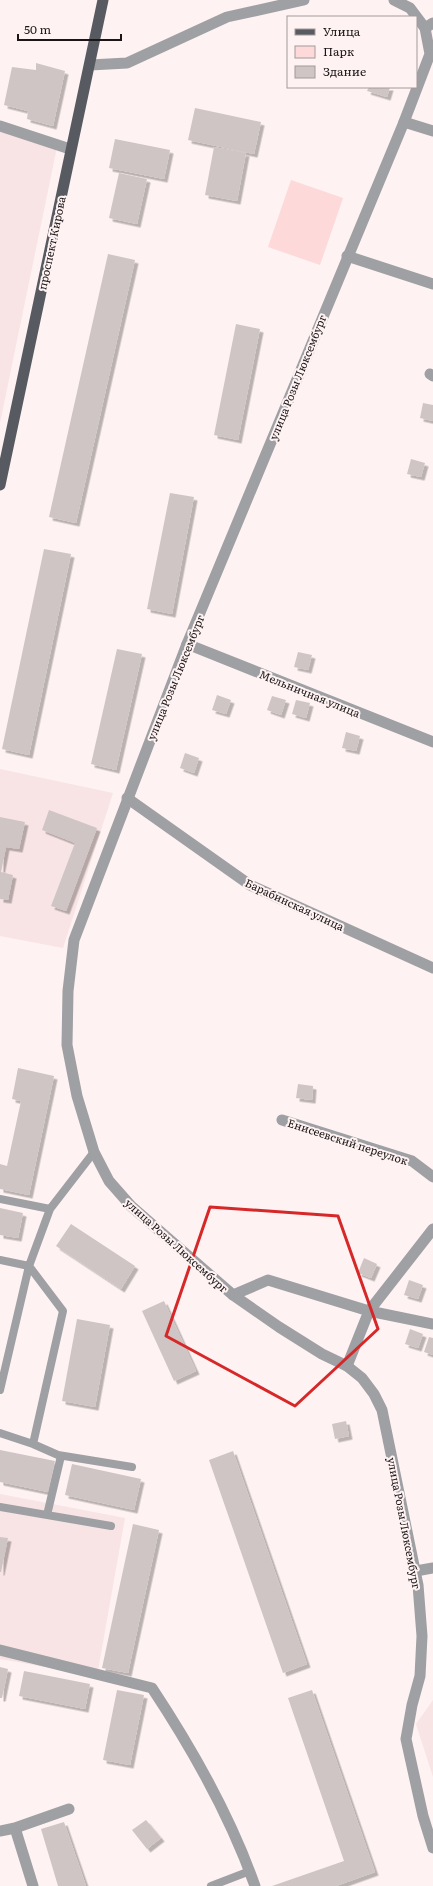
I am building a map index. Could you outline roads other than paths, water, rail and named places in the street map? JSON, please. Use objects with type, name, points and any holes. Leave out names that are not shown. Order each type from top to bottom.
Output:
[{"type":"main road","name":"проспект Кирова","points":[[0,485],[70,149],[90,65],[103,0]]},
{"type":"street","points":[[90,65],[127,63],[227,17],[304,0]]},
{"type":"street","name":"улица Розы Люксембург","points":[[394,0],[410,8],[429,25],[430,54],[404,122],[187,644],[74,940],[68,991],[67,1045],[77,1096],[94,1152],[109,1181],[131,1206],[233,1295],[278,1327],[322,1354],[347,1366],[362,1378],[374,1394],[382,1410],[418,1585],[422,1636],[420,1676],[412,1705],[406,1739],[423,1816],[433,1848]]},
{"type":"street","points":[[404,122],[433,131]]},
{"type":"street","points":[[0,126],[70,149]]},
{"type":"street","points":[[347,256],[433,284]]},
{"type":"street","name":"Мельничная улица","points":[[187,644],[433,742]]},
{"type":"street","name":"Барабинская улица","points":[[127,798],[250,885],[433,968]]},
{"type":"street","name":"Енисеевский переулок","points":[[282,1120],[412,1161],[433,1177]]},
{"type":"street","points":[[347,1366],[369,1311],[433,1229]]},
{"type":"street","name":"улица Розы Люксембург","points":[[233,1295],[268,1280],[369,1311],[433,1324]]},
{"type":"street","points":[[416,1572],[433,1568]]},
{"type":"street","points":[[0,1650],[152,1688],[184,1737],[217,1797],[250,1871],[255,1886]]},
{"type":"street","points":[[0,1831],[15,1828],[69,1809]]},
{"type":"street","points":[[15,1828],[33,1886]]},
{"type":"lane","points":[[0,1389],[29,1266],[50,1209],[94,1152]]},
{"type":"lane","points":[[0,1199],[50,1209]]},
{"type":"lane","points":[[0,1260],[29,1266],[64,1311],[33,1444]]},
{"type":"lane","points":[[0,1433],[33,1444],[61,1456],[132,1468]]},
{"type":"lane","points":[[47,1515],[61,1456]]},
{"type":"lane","points":[[0,1507],[111,1526]]},
{"type":"lane","points":[[211,1886],[250,1871]]}]
